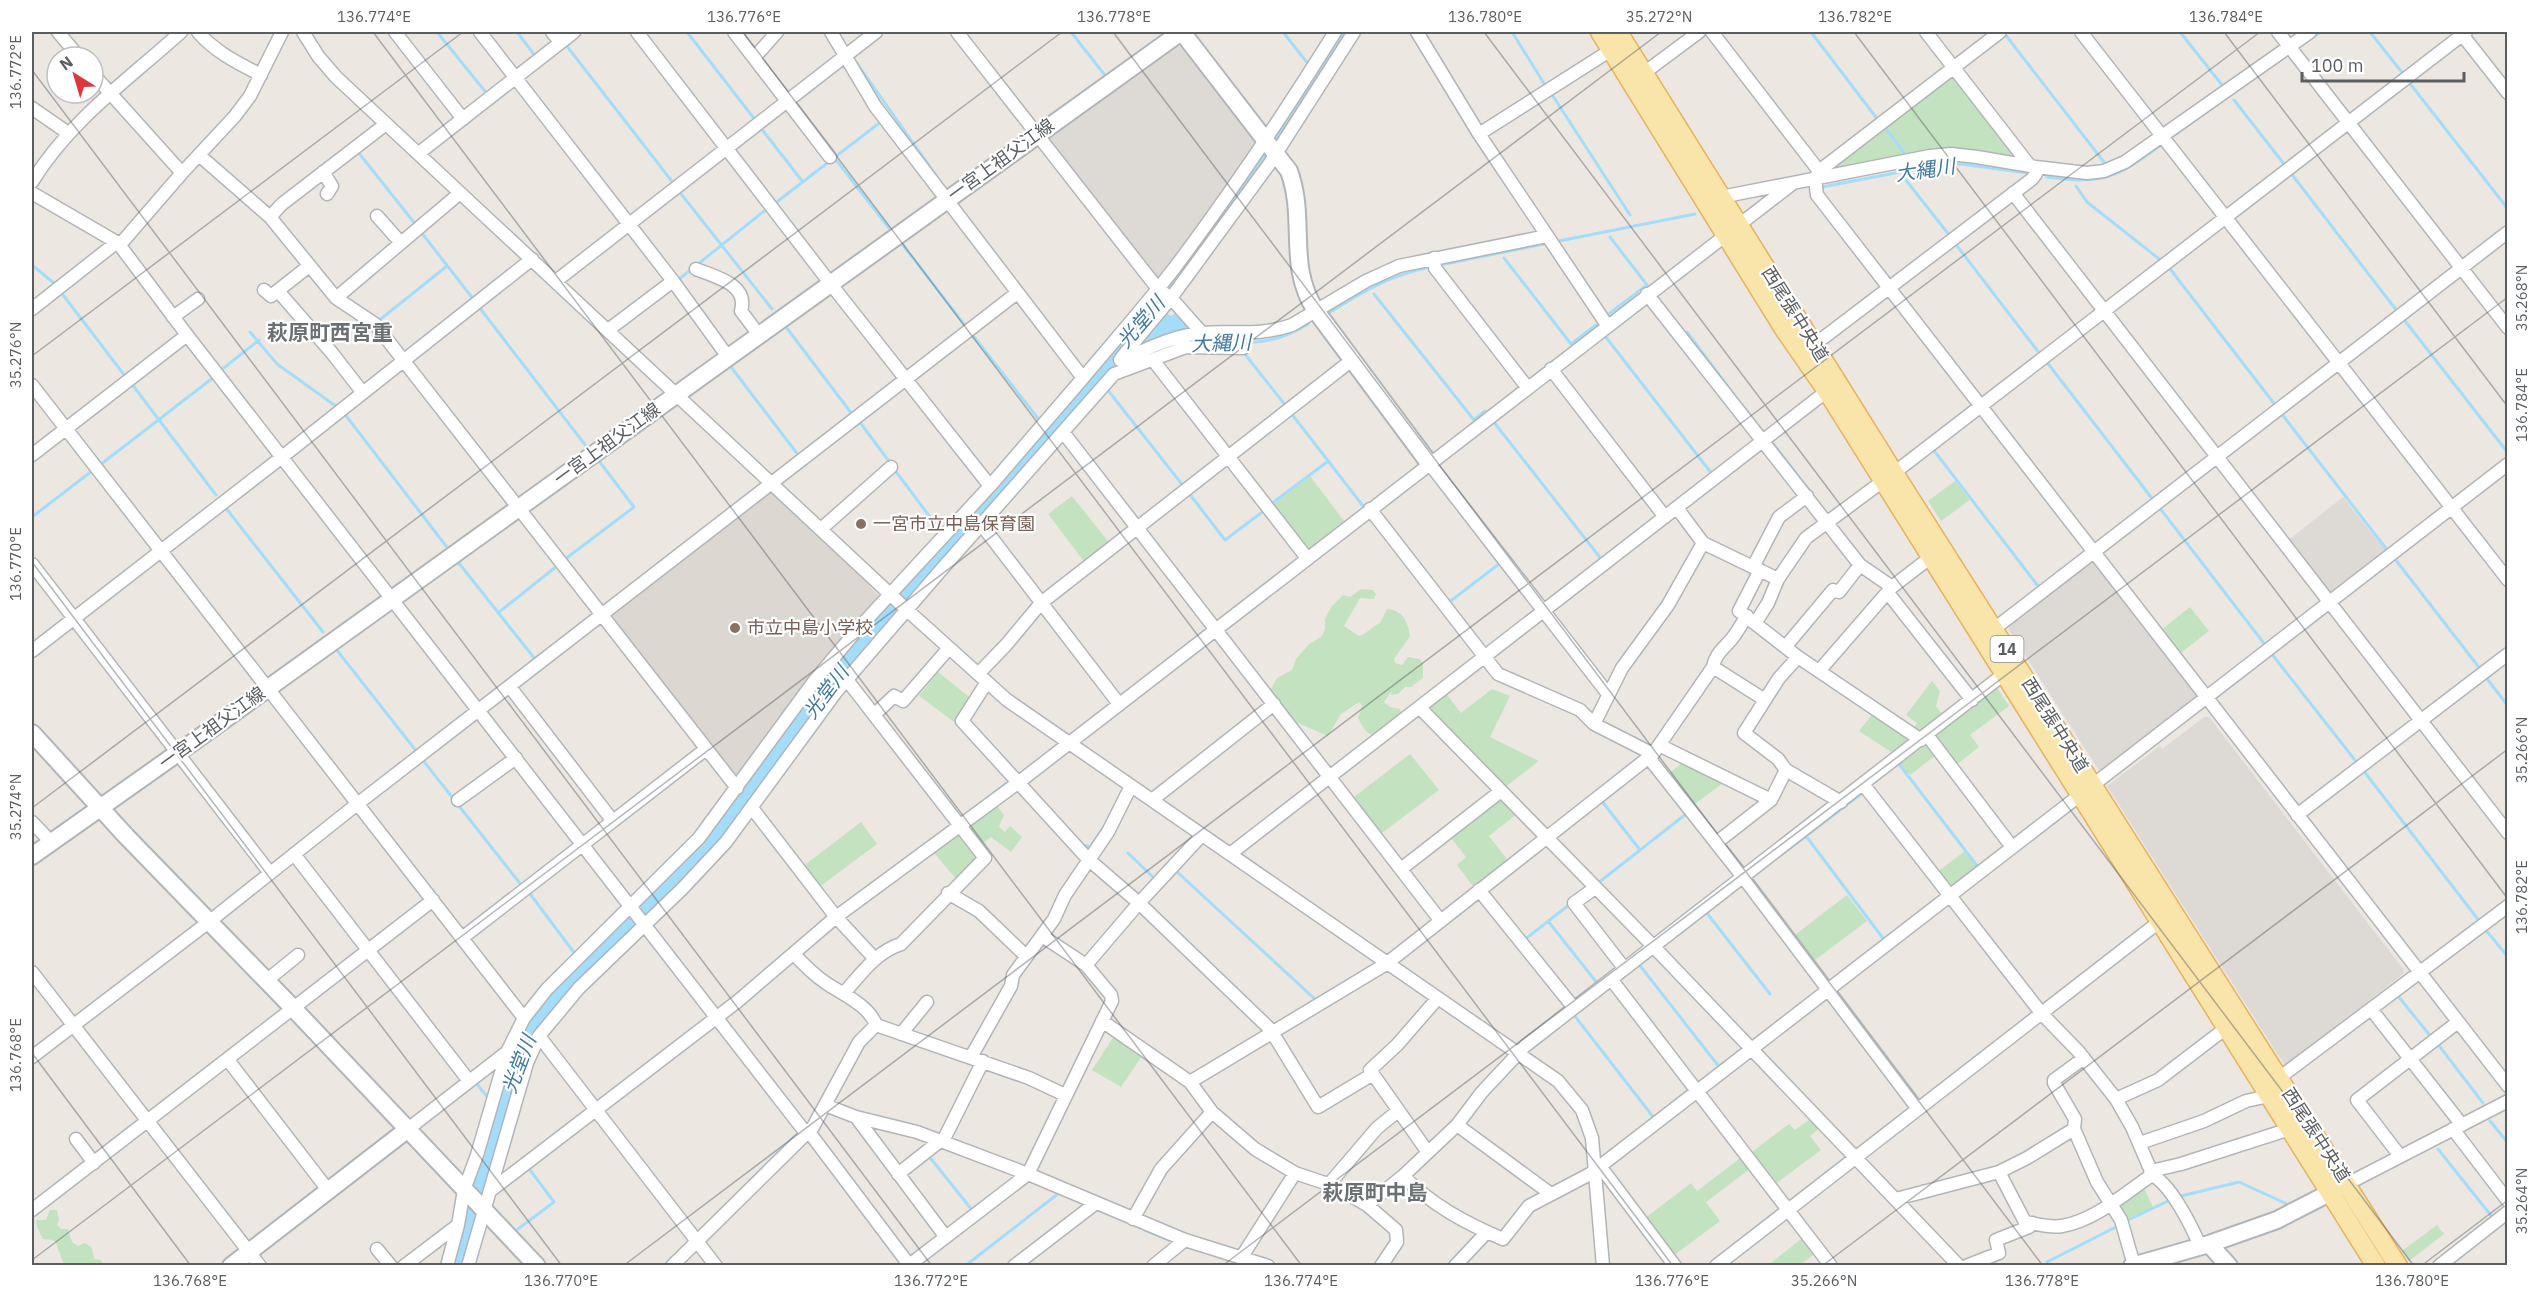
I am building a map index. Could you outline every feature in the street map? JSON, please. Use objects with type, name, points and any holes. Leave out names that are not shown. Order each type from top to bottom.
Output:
[{"type":"main road","name":"西尾張中央道","points":[[1600,32],[1732,229],[1814,345],[1889,477],[1931,557],[2004,674],[2086,790],[2279,1078],[2397,1266]]},
{"type":"main road","name":"西尾張中央道","points":[[1618,32],[1721,197],[1732,229],[1785,329],[1994,629],[2159,922],[2376,1266]]},
{"type":"street","points":[[58,32],[69,45]]},
{"type":"street","points":[[32,182],[68,133],[110,93],[181,32]]},
{"type":"street","points":[[198,32],[226,57],[261,75]]},
{"type":"street","points":[[32,309],[124,240],[235,116],[250,96],[282,32]]},
{"type":"street","points":[[303,32],[318,56],[336,77],[906,610],[1007,700],[1558,1081],[1582,1110],[1592,1138],[1598,1168],[1603,1266]]},
{"type":"street","points":[[395,32],[463,119]]},
{"type":"street","points":[[480,32],[673,281],[728,357]]},
{"type":"street","points":[[552,32],[560,42]]},
{"type":"street","points":[[419,153],[574,32]]},
{"type":"street","points":[[637,32],[990,486]]},
{"type":"street","points":[[734,32],[830,157]]},
{"type":"street","points":[[754,58],[777,32]]},
{"type":"street","points":[[831,32],[885,119],[1083,378]]},
{"type":"street","points":[[556,281],[876,32]]},
{"type":"street","points":[[957,32],[1164,294],[1202,333]]},
{"type":"street","points":[[1181,32],[1272,146],[1289,171],[1296,188],[1300,273],[1303,288],[1316,311],[1608,694]]},
{"type":"street","name":"一宮上祖父江線","points":[[32,856],[1181,32]]},
{"type":"street","points":[[447,1266],[466,1191],[507,1052],[524,1018],[568,966],[632,907],[699,838],[815,680],[990,486],[1083,378],[1164,294],[1272,146],[1335,32]]},
{"type":"street","points":[[468,1266],[527,1063],[539,1036],[579,988],[682,889],[726,842],[847,680],[1117,367],[1164,294],[1354,32]]},
{"type":"street","points":[[1417,32],[1479,134],[1607,325]]},
{"type":"street","points":[[1644,73],[1699,32]]},
{"type":"street","points":[[1712,32],[1817,175],[1817,195],[2508,1086]]},
{"type":"street","points":[[1814,345],[1890,289],[2036,174],[2033,167],[1926,32]]},
{"type":"street","points":[[1817,175],[2000,32]]},
{"type":"street","points":[[2081,32],[2508,580]]},
{"type":"street","points":[[2278,32],[2508,328]]},
{"type":"street","points":[[1721,197],[1792,184],[1817,175],[1951,154],[2087,173],[2104,171],[2125,162],[2310,32]]},
{"type":"street","points":[[1190,1082],[1386,964],[1654,752],[1713,667],[1714,660],[1721,649],[1768,603],[1778,579],[1806,538],[1889,477],[2463,32],[2508,93]]},
{"type":"street","points":[[1479,134],[1611,50]]},
{"type":"street","points":[[105,87],[182,173]]},
{"type":"street","points":[[32,108],[68,133]]},
{"type":"street","points":[[270,217],[282,204],[386,124]]},
{"type":"street","points":[[199,155],[270,217],[336,298],[375,324],[737,788]]},
{"type":"street","points":[[323,172],[332,186],[327,194]]},
{"type":"street","points":[[490,1191],[716,1017],[836,917],[1019,782],[1429,462],[1792,184]]},
{"type":"street","points":[[32,193],[118,243],[391,600],[480,710],[909,1265],[1028,1174],[1112,1001],[1111,995],[1086,965],[1052,940],[1042,936]]},
{"type":"street","points":[[2013,193],[2508,833]]},
{"type":"street","points":[[336,298],[460,194]]},
{"type":"street","points":[[377,216],[401,243]]},
{"type":"street","points":[[1994,629],[2508,232]]},
{"type":"street","points":[[1117,367],[1179,337],[1202,333],[1263,333],[1292,325],[1383,272],[1434,258],[1547,236]]},
{"type":"street","points":[[1434,258],[1437,270],[1527,387]]},
{"type":"street","points":[[32,651],[532,259]]},
{"type":"street","points":[[264,290],[271,296],[309,266]]},
{"type":"street","points":[[696,269],[736,287],[742,298],[741,311],[759,335]]},
{"type":"street","points":[[608,330],[673,281]]},
{"type":"street","points":[[278,291],[332,352],[363,393]]},
{"type":"street","points":[[32,1057],[1017,293]]},
{"type":"street","points":[[1647,294],[1860,565],[1890,590],[1972,700]]},
{"type":"street","points":[[173,317],[198,299]]},
{"type":"street","points":[[32,455],[187,335]]},
{"type":"street","points":[[1117,367],[1153,360],[1186,347],[1243,348]]},
{"type":"street","points":[[1153,360],[1307,558]]},
{"type":"street","points":[[1352,360],[1041,603],[982,678],[962,721],[1088,859],[1139,903],[1272,1033],[1318,1107],[1373,1074]]},
{"type":"street","points":[[1551,369],[1665,517]]},
{"type":"street","points":[[32,385],[356,805],[524,1018]]},
{"type":"street","points":[[1230,854],[1827,392]]},
{"type":"street","points":[[1063,432],[1440,920]]},
{"type":"street","points":[[1403,1176],[1431,1201],[1461,1220],[1503,1239],[1529,1206],[1598,1168],[2508,464]]},
{"type":"street","points":[[821,529],[891,467]]},
{"type":"street","points":[[1807,496],[1779,517],[1739,611],[1798,657],[1924,738],[2012,847]]},
{"type":"street","points":[[1677,508],[1703,543],[1778,579]]},
{"type":"street","points":[[1370,509],[1498,674],[1580,710],[1594,724],[1654,752],[1771,800]]},
{"type":"street","points":[[981,524],[1119,704]]},
{"type":"street","points":[[1594,724],[1608,694],[1636,648],[1668,605],[1703,543]]},
{"type":"street","points":[[1818,670],[1890,590],[1931,557]]},
{"type":"street","points":[[32,564],[270,873]]},
{"type":"street","points":[[1786,646],[1833,590],[1839,592],[1860,565]]},
{"type":"street","points":[[874,715],[894,696],[903,701],[949,648]]},
{"type":"street","points":[[2297,815],[2508,654]]},
{"type":"street","points":[[1798,657],[1779,678],[1744,733],[1778,759],[1786,770],[1841,802]]},
{"type":"street","points":[[1713,667],[1765,700]]},
{"type":"street","points":[[1367,1204],[1403,1176],[1457,1125],[1482,1092],[1525,1046],[2004,674]]},
{"type":"street","points":[[844,993],[875,959],[889,948],[901,944],[948,893],[985,858],[847,680]]},
{"type":"street","points":[[510,687],[612,820]]},
{"type":"street","points":[[1152,800],[1274,704]]},
{"type":"street","points":[[1420,708],[1653,946],[1959,1266]]},
{"type":"street","points":[[32,733],[537,1266]]},
{"type":"street","points":[[462,938],[706,749]]},
{"type":"street","points":[[1654,752],[1716,843],[1918,1109]]},
{"type":"street","points":[[459,801],[516,758]]},
{"type":"street","points":[[1716,843],[1771,800],[1786,770]]},
{"type":"street","points":[[1863,784],[2042,1014],[2084,1058],[2116,1099],[2140,1143],[2150,1172],[2179,1207],[2205,1245],[2229,1266]]},
{"type":"street","points":[[898,1174],[945,1137],[977,1059],[1011,986],[1013,975],[1054,919],[1065,895],[1108,832],[1131,786]]},
{"type":"street","points":[[1401,869],[1501,791]]},
{"type":"street","points":[[752,808],[836,917],[875,959]]},
{"type":"street","points":[[32,822],[51,842]]},
{"type":"street","points":[[1086,965],[1202,835]]},
{"type":"street","points":[[294,854],[469,1081]]},
{"type":"street","points":[[1595,888],[1574,903],[1624,968]]},
{"type":"street","points":[[1479,890],[1574,1008]]},
{"type":"street","points":[[948,893],[979,911],[1026,956]]},
{"type":"street","points":[[32,1210],[432,900]]},
{"type":"street","points":[[2279,1078],[2508,906]]},
{"type":"street","points":[[1716,1266],[2159,922]]},
{"type":"street","points":[[794,954],[828,984],[844,993],[874,1018],[876,1025]]},
{"type":"street","points":[[266,981],[297,955]]},
{"type":"street","points":[[32,972],[260,1266]]},
{"type":"street","points":[[1611,979],[1832,1266]]},
{"type":"street","points":[[1427,1151],[1370,1070],[1397,1045],[1437,999]]},
{"type":"street","points":[[901,1034],[927,1002]]},
{"type":"street","points":[[2371,1009],[2410,1059],[2508,1202]]},
{"type":"street","points":[[1102,1021],[1190,1082],[1212,1112],[1255,1149],[1296,1173],[1330,1183],[1367,1204],[1398,1234],[1397,1242],[1381,1266]]},
{"type":"street","points":[[2400,1156],[2357,1100],[2458,1022]]},
{"type":"street","points":[[876,1025],[1029,1078],[1065,1095]]},
{"type":"street","points":[[672,1266],[808,1133],[859,1042],[876,1025]]},
{"type":"street","points":[[2116,1099],[2158,1080],[2226,1028]]},
{"type":"street","points":[[539,1036],[716,1266]]},
{"type":"street","points":[[231,1266],[507,1052]]},
{"type":"street","points":[[2084,1058],[2054,1080],[2054,1083],[2075,1119],[2074,1130],[2097,1182],[2112,1203],[2126,1234],[2133,1265],[2205,1245],[2277,1220],[2508,1101]]},
{"type":"street","points":[[228,1060],[328,1190]]},
{"type":"street","points":[[2140,1143],[2204,1121],[2246,1101],[2269,1096]]},
{"type":"street","points":[[825,1105],[856,1117],[917,1132],[1028,1174],[1185,1240],[1268,1266]]},
{"type":"street","points":[[1330,1183],[1377,1128],[1398,1111]]},
{"type":"street","points":[[1133,1219],[1161,1169],[1212,1112]]},
{"type":"street","points":[[856,1117],[945,1236]]},
{"type":"street","points":[[1457,1125],[1551,1194]]},
{"type":"street","points":[[1896,1199],[1999,1172],[2074,1130]]},
{"type":"street","points":[[2150,1172],[2290,1130]]},
{"type":"street","points":[[76,1139],[94,1163]]},
{"type":"street","points":[[1598,1168],[1675,1266]]},
{"type":"street","points":[[1999,1172],[2025,1222],[2049,1227],[2063,1226],[2090,1215],[2112,1203],[2149,1177],[2150,1172]]},
{"type":"street","points":[[1241,1258],[1296,1173]]},
{"type":"street","points":[[1014,1266],[1096,1203]]},
{"type":"street","points":[[2439,1266],[2508,1212]]},
{"type":"street","points":[[1966,1266],[1999,1252],[1996,1240],[2029,1227],[2033,1223]]},
{"type":"street","points":[[404,1266],[458,1225]]},
{"type":"street","points":[[1455,1266],[1487,1232]]},
{"type":"street","points":[[1153,1266],[1185,1240]]},
{"type":"street","points":[[377,1249],[391,1266]]},
{"type":"shaded area","points":[[1178,46],[1184,48],[1258,143],[1158,285],[1048,143],[1049,139]]},
{"type":"shaded area","name":"市立中島小学校","points":[[775,491],[871,581],[868,585],[880,597],[739,779],[734,779],[608,615],[766,492]]},
{"type":"shaded area","points":[[2343,497],[2387,552],[2329,597],[2286,542]]},
{"type":"shaded area","points":[[2090,559],[2097,561],[2199,692],[2199,698],[2100,772],[2009,630],[2009,622]]},
{"type":"shaded area","points":[[2204,717],[2209,717],[2404,970],[2403,974],[2285,1066],[2107,786],[2160,746],[2162,749]]},
{"type":"green space","points":[[1954,73],[2019,157],[1978,150],[1954,150],[1909,157],[1885,126]]},
{"type":"green space","points":[[1883,127],[1907,157],[1825,173]]},
{"type":"green space","points":[[1310,476],[1344,521],[1305,552],[1270,507]]},
{"type":"green space","points":[[1955,481],[1970,500],[1941,521],[1928,501]]},
{"type":"green space","points":[[1072,496],[1111,545],[1086,564],[1048,514]]},
{"type":"green space","points":[[1361,589],[1373,590],[1376,594],[1374,599],[1360,598],[1344,626],[1359,636],[1380,623],[1387,609],[1401,614],[1408,626],[1410,636],[1394,659],[1395,663],[1402,665],[1408,657],[1419,659],[1423,663],[1423,678],[1411,687],[1405,687],[1398,694],[1391,695],[1392,691],[1384,702],[1390,707],[1400,709],[1401,714],[1376,736],[1367,732],[1358,718],[1362,706],[1359,702],[1341,714],[1328,736],[1289,719],[1269,692],[1277,678],[1292,670],[1296,659],[1309,644],[1321,637],[1325,630],[1325,619],[1331,607],[1343,595],[1350,597]]},
{"type":"green space","points":[[2190,607],[2209,631],[2178,655],[2160,631]]},
{"type":"green space","points":[[938,672],[973,700],[957,724],[919,696]]},
{"type":"green space","points":[[1932,681],[1940,691],[1936,706],[1943,716],[1923,732],[1913,729],[1917,723],[1906,715]]},
{"type":"green space","points":[[1996,686],[2009,706],[1970,735],[1979,747],[1956,765],[1936,739],[1936,733]]},
{"type":"green space","points":[[1492,689],[1510,696],[1490,737],[1539,761],[1505,787],[1430,710],[1429,705],[1445,692],[1461,713]]},
{"type":"green space","points":[[1875,711],[1913,738],[1894,754],[1859,731]]},
{"type":"green space","points":[[1924,746],[1929,746],[1936,755],[1910,775],[1900,764]]},
{"type":"green space","points":[[1410,754],[1439,790],[1378,836],[1350,800]]},
{"type":"green space","points":[[1686,760],[1727,780],[1691,807],[1667,775]]},
{"type":"green space","points":[[1498,795],[1518,813],[1489,836],[1509,862],[1475,889],[1457,865],[1466,857],[1448,834]]},
{"type":"green space","points":[[997,806],[1004,815],[999,827],[1005,832],[1010,826],[1022,837],[1011,852],[991,837],[980,845],[967,828]]},
{"type":"green space","points":[[861,822],[877,844],[818,888],[802,867]]},
{"type":"green space","points":[[962,833],[978,859],[957,880],[934,853]]},
{"type":"green space","points":[[1965,851],[1977,867],[1949,889],[1936,873]]},
{"type":"green space","points":[[1847,895],[1867,921],[1811,963],[1791,938]]},
{"type":"green space","points":[[1116,1033],[1144,1053],[1121,1087],[1092,1070]]},
{"type":"green space","points":[[1812,1118],[1821,1127],[1810,1136],[1821,1150],[1774,1185],[1749,1154],[1789,1124],[1795,1130]]},
{"type":"green space","points":[[1743,1156],[1751,1168],[1706,1202],[1720,1221],[1673,1256],[1644,1219],[1691,1183],[1697,1191]]},
{"type":"green space","points":[[2143,1186],[2153,1207],[2125,1220],[2118,1204]]},
{"type":"green space","points":[[50,1210],[57,1210],[59,1220],[57,1225],[61,1229],[68,1229],[72,1242],[78,1246],[85,1243],[92,1248],[94,1259],[101,1260],[103,1265],[64,1265],[56,1243],[53,1240],[43,1239],[37,1227],[36,1220],[46,1220]]},
{"type":"green space","points":[[2437,1225],[2444,1234],[2409,1261],[2402,1251]]},
{"type":"green space","points":[[1805,1236],[1817,1252],[1800,1265],[1767,1266]]},
{"type":"water","points":[[1165,313],[1172,316],[1175,313],[1191,331],[1140,345]]},
{"type":"waterway","points":[[437,32],[488,95]]},
{"type":"waterway","points":[[517,32],[536,57]]},
{"type":"waterway","points":[[687,32],[756,121]]},
{"type":"waterway","points":[[1071,32],[1104,74]]},
{"type":"waterway","points":[[1283,32],[1309,65]]},
{"type":"waterway","name":"光堂川","points":[[457,1266],[464,1232],[509,1086],[525,1038],[538,1019],[600,950],[646,910],[708,846],[753,789],[798,725],[847,664],[1169,290],[1280,135],[1345,32]]},
{"type":"waterway","points":[[1512,32],[1545,85]]},
{"type":"waterway","points":[[1811,32],[1878,120]]},
{"type":"waterway","points":[[2180,32],[2222,85]]},
{"type":"waterway","name":"大縄川","points":[[2313,37],[2321,32]]},
{"type":"waterway","points":[[2370,32],[2404,75]]},
{"type":"waterway","points":[[2004,33],[2107,166]]},
{"type":"waterway","points":[[566,45],[674,184]]},
{"type":"waterway","points":[[856,62],[935,174]]},
{"type":"waterway","points":[[2408,81],[2508,209]]},
{"type":"waterway","name":"大縄川","points":[[2173,136],[2236,91]]},
{"type":"waterway","points":[[1551,93],[1630,215]]},
{"type":"waterway","points":[[2234,100],[2284,164]]},
{"type":"waterway","points":[[835,157],[882,121]]},
{"type":"waterway","points":[[1884,126],[1905,154]]},
{"type":"waterway","points":[[760,127],[803,182]]},
{"type":"waterway","name":"大縄川","points":[[2047,177],[2083,180],[2109,176],[2133,165],[2161,145]]},
{"type":"waterway","points":[[358,152],[416,225]]},
{"type":"waterway","points":[[833,156],[889,228]]},
{"type":"waterway","points":[[774,204],[830,161]]},
{"type":"waterway","name":"大縄川","points":[[1822,187],[1937,165],[1961,164],[2028,173]]},
{"type":"waterway","points":[[2290,172],[2397,311]]},
{"type":"waterway","points":[[1905,179],[1950,236]]},
{"type":"waterway","points":[[2076,186],[2087,202],[2163,262]]},
{"type":"waterway","points":[[678,190],[772,309]]},
{"type":"waterway","points":[[678,280],[768,208]]},
{"type":"waterway","name":"大縄川","points":[[1559,241],[1695,214]]},
{"type":"waterway","points":[[421,232],[474,300]]},
{"type":"waterway","points":[[1610,237],[1647,285],[1610,313]]},
{"type":"waterway","points":[[1954,242],[2040,354]]},
{"type":"waterway","name":"大縄川","points":[[1440,265],[1544,244]]},
{"type":"waterway","points":[[903,245],[967,328]]},
{"type":"waterway","points":[[1504,258],[1571,344],[1596,325]]},
{"type":"waterway","points":[[32,265],[55,284]]},
{"type":"waterway","points":[[2167,265],[2276,406]]},
{"type":"waterway","points":[[377,322],[447,266]]},
{"type":"waterway","name":"大縄川","points":[[1330,312],[1388,280],[1426,268]]},
{"type":"waterway","points":[[60,291],[125,376]]},
{"type":"waterway","points":[[1374,294],[1474,420],[1485,411]]},
{"type":"waterway","points":[[479,307],[586,446]]},
{"type":"waterway","points":[[2402,317],[2508,453]]},
{"type":"waterway","name":"大縄川","points":[[1245,343],[1278,338],[1308,324]]},
{"type":"waterway","points":[[786,327],[852,414]]},
{"type":"waterway","points":[[250,332],[277,364],[337,407]]},
{"type":"waterway","points":[[1683,332],[1685,334],[1687,332],[1734,395]]},
{"type":"waterway","points":[[971,333],[1040,421]]},
{"type":"waterway","points":[[1605,336],[1712,474]]},
{"type":"waterway","points":[[220,371],[259,340]]},
{"type":"waterway","points":[[1244,353],[1286,406]]},
{"type":"waterway","points":[[2046,361],[2154,501]]},
{"type":"waterway","points":[[731,367],[799,456]]},
{"type":"waterway","name":"大縄川","points":[[1099,374],[1114,368]]},
{"type":"waterway","points":[[100,465],[214,377]]},
{"type":"waterway","points":[[131,383],[216,495]]},
{"type":"waterway","points":[[1107,389],[1184,487]]},
{"type":"waterway","points":[[344,413],[446,546]]},
{"type":"waterway","points":[[1291,413],[1363,506]]},
{"type":"waterway","points":[[2281,413],[2388,551]]},
{"type":"waterway","points":[[859,421],[891,464]]},
{"type":"waterway","points":[[1493,421],[1602,560]]},
{"type":"waterway","points":[[1771,441],[1812,494]]},
{"type":"waterway","points":[[1932,448],[2038,586]]},
{"type":"waterway","points":[[564,560],[634,507],[599,461]]},
{"type":"waterway","points":[[1271,504],[1327,462]]},
{"type":"waterway","points":[[894,469],[942,533]]},
{"type":"waterway","points":[[32,517],[92,471]]},
{"type":"waterway","points":[[1188,492],[1225,540],[1265,510]]},
{"type":"waterway","points":[[1835,524],[1859,506]]},
{"type":"waterway","points":[[225,507],[323,632]]},
{"type":"waterway","points":[[2159,507],[2266,646]]},
{"type":"waterway","points":[[2395,559],[2481,670]]},
{"type":"waterway","points":[[458,562],[535,659],[532,661]]},
{"type":"waterway","points":[[1448,603],[1499,564]]},
{"type":"waterway","points":[[498,613],[557,566]]},
{"type":"waterway","points":[[336,649],[417,752]]},
{"type":"waterway","points":[[2271,653],[2358,764]]},
{"type":"waterway","points":[[2485,676],[2508,706]]},
{"type":"waterway","points":[[422,759],[522,886]]},
{"type":"waterway","points":[[1899,764],[1978,867]]},
{"type":"waterway","points":[[2363,770],[2480,922]]},
{"type":"waterway","points":[[995,792],[1010,781]]},
{"type":"waterway","points":[[1781,855],[1865,791]]},
{"type":"waterway","points":[[1601,800],[1640,850]]},
{"type":"waterway","points":[[1598,883],[1686,814]]},
{"type":"waterway","points":[[1083,845],[1090,847],[1103,828]]},
{"type":"waterway","points":[[1806,836],[1885,941]]},
{"type":"waterway","points":[[1128,853],[1155,879],[1157,877]]},
{"type":"waterway","points":[[1175,870],[1317,1001]]},
{"type":"waterway","points":[[528,891],[575,954]]},
{"type":"waterway","points":[[1523,941],[1570,904]]},
{"type":"waterway","points":[[1706,912],[1770,994]]},
{"type":"waterway","points":[[1548,921],[1597,983],[1599,981]]},
{"type":"waterway","points":[[2485,929],[2508,957]]},
{"type":"waterway","points":[[1638,963],[1720,1068]]},
{"type":"waterway","points":[[2398,996],[2432,1038]]},
{"type":"waterway","points":[[1574,1015],[1654,1118]]},
{"type":"waterway","points":[[2437,1043],[2483,1103]]},
{"type":"waterway","points":[[476,1083],[490,1100]]},
{"type":"waterway","name":"光堂川","points":[[495,1107],[500,1113]]},
{"type":"waterway","points":[[2490,1121],[2508,1143]]},
{"type":"waterway","points":[[749,1182],[795,1136]]},
{"type":"waterway","points":[[2438,1149],[2493,1218]]},
{"type":"waterway","points":[[928,1155],[972,1210]]},
{"type":"waterway","points":[[518,1229],[554,1202],[530,1170]]},
{"type":"waterway","points":[[2177,1197],[2239,1182],[2287,1204]]},
{"type":"waterway","points":[[965,1266],[1059,1193]]},
{"type":"waterway","points":[[2126,1221],[2170,1200]]},
{"type":"waterway","points":[[2047,1262],[2118,1226]]},
{"type":"waterway","points":[[1145,1230],[1174,1242]]},
{"type":"waterway","points":[[1214,1255],[1239,1263]]},
{"type":"waterway","points":[[664,1266],[671,1258]]},
{"type":"place","name":"一宮市立中島保育園","points":[[861,524]]},
{"type":"place","name":"市立中島小学校","points":[[735,628]]},
{"type":"district","name":"萩原町西宮重","points":[[330,333]]},
{"type":"district","name":"萩原町中島","points":[[1375,1193]]}]
